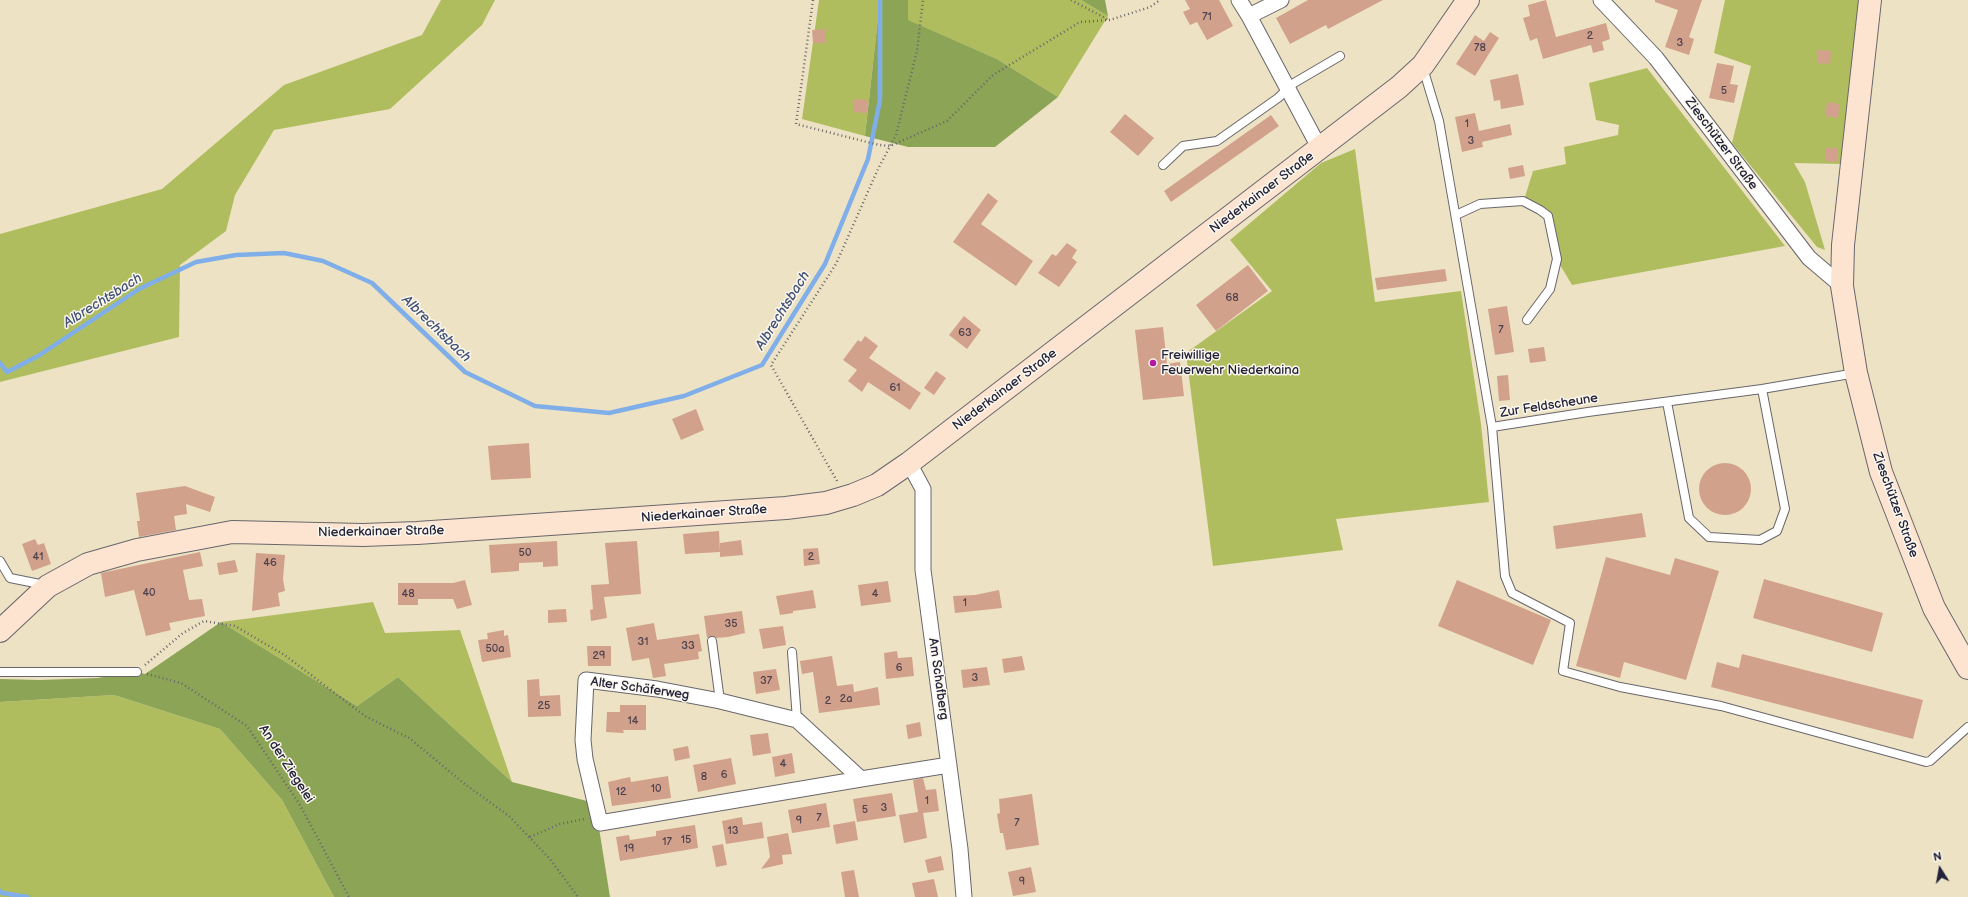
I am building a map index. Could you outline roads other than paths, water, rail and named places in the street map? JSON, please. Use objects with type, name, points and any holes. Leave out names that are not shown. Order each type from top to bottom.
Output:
[{"type":"street","name":"Niederkainaer Straße","points":[[1239,0],[1320,149]]},
{"type":"street","points":[[1249,16],[1281,0]]},
{"type":"street","name":"Niederkainaer Straße","points":[[0,631],[48,586],[88,564],[137,550],[232,532],[363,534],[418,533],[786,508],[826,503],[877,485],[910,463],[1399,87],[1422,65],[1468,0]]},
{"type":"street","name":"Zieschützer Straße","points":[[1601,0],[1656,58],[1809,258],[1842,286]]},
{"type":"street","name":"Zieschützer Straße","points":[[1870,0],[1843,244],[1842,286],[1856,373],[1880,472],[1934,608],[1968,668]]},
{"type":"street","name":"Am Schafberg","points":[[910,463],[923,490],[923,570],[960,849],[964,897]]},
{"type":"street","name":"Alter Schäferweg","points":[[586,680],[657,689],[720,701],[797,720],[861,779],[600,823],[585,759],[583,740],[586,680]]},
{"type":"street","points":[[861,779],[949,765]]},
{"type":"lane","points":[[1162,165],[1183,146],[1217,141],[1278,98],[1294,83],[1340,56]]},
{"type":"lane","name":"Zur Feldscheune","points":[[1422,65],[1438,121],[1456,215],[1492,427],[1762,390],[1856,373]]},
{"type":"lane","points":[[1456,215],[1480,204],[1523,201],[1548,216],[1557,259],[1550,289],[1527,320]]},
{"type":"lane","points":[[1667,402],[1688,518],[1709,537],[1760,540],[1777,532],[1785,509],[1762,390]]},
{"type":"lane","points":[[1492,427],[1505,576],[1512,594],[1570,622],[1563,671],[1620,687],[1721,706],[1926,762],[1930,761],[1968,727]]},
{"type":"lane","points":[[0,560],[10,578],[48,586]]},
{"type":"lane","points":[[712,640],[720,701]]},
{"type":"lane","points":[[792,652],[797,720]]},
{"type":"lane","points":[[0,672],[137,672]]},
{"type":"waterway","name":"Albrechtsbach","points":[[0,363],[7,372],[38,356],[139,289],[196,262],[236,255],[284,253],[323,261],[372,283],[465,372],[535,406],[609,413],[684,396],[762,365],[825,264],[868,159],[880,100],[880,0]]},
{"type":"waterway","name":"Albrechtsbach","points":[[0,891],[2,893],[28,897]]},
{"type":"place","name":"Freiwillige Feuerwehr Niederkaina","points":[[1153,363]]}]
